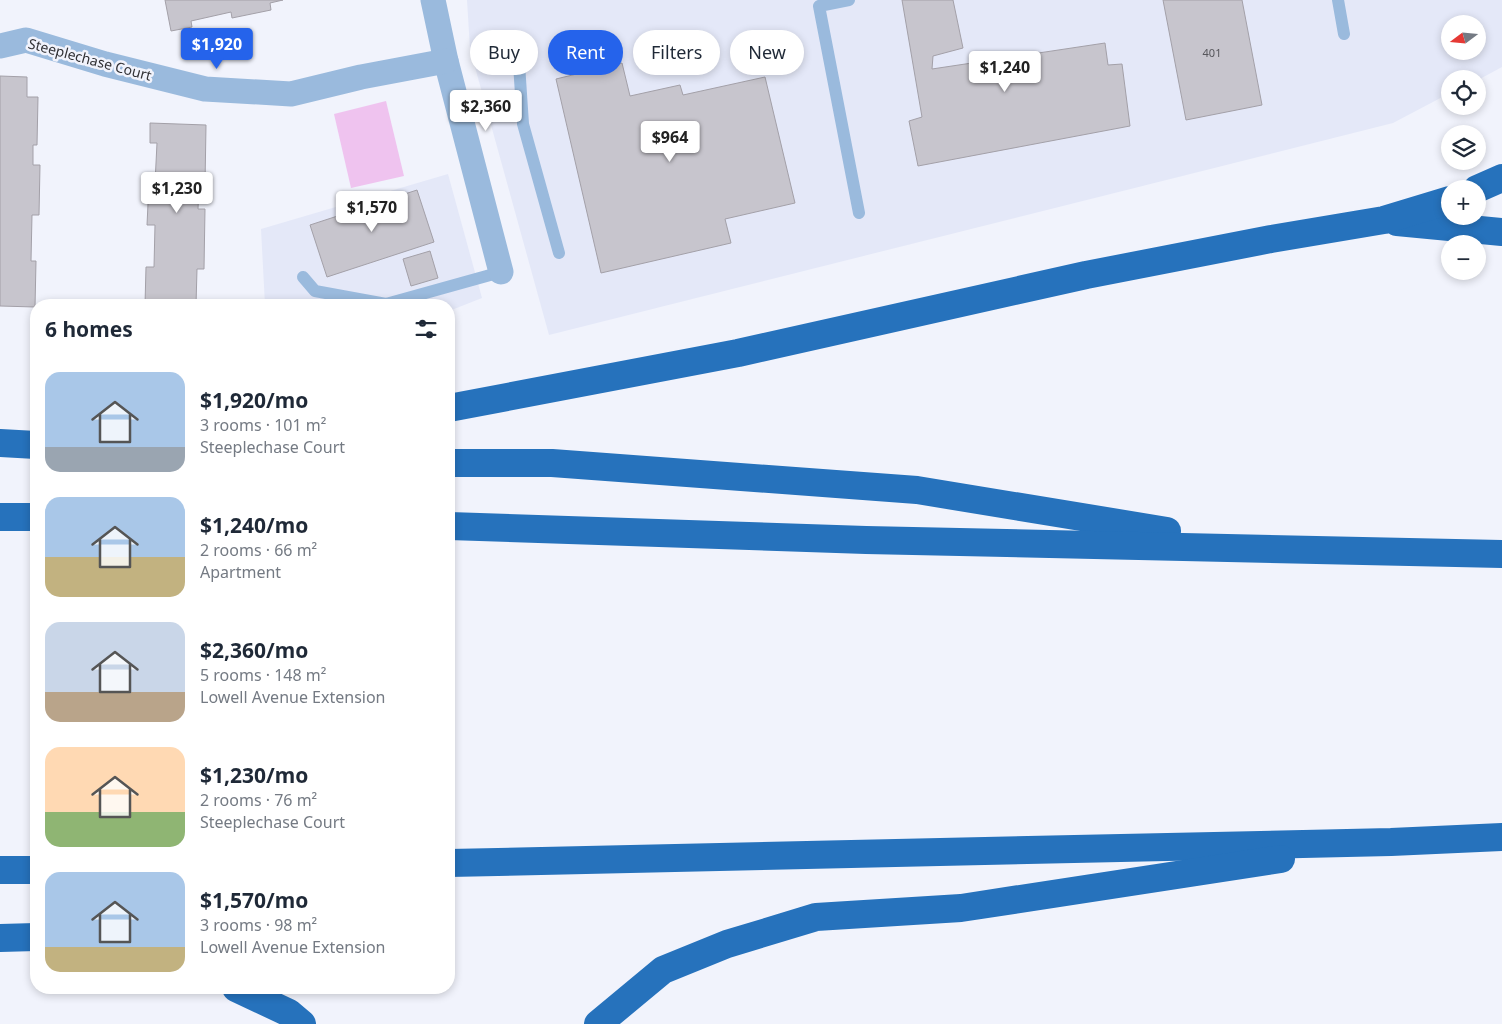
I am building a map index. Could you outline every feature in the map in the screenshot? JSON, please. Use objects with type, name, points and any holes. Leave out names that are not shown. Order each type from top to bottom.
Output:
[{"type":"highway","points":[[1486,185],[1502,178]]},
{"type":"highway","points":[[455,407],[738,353],[1086,275],[1271,239],[1384,220],[1441,203]]},
{"type":"highway","points":[[1384,220],[1502,232]]},
{"type":"highway","points":[[0,443],[30,444]]},
{"type":"highway","points":[[455,463],[552,463],[917,490],[1270,548]]},
{"type":"highway","points":[[0,517],[30,517]]},
{"type":"highway","points":[[455,526],[856,539],[1502,554]]},
{"type":"highway","points":[[455,863],[1391,842],[1502,837]]},
{"type":"highway","points":[[598,1024],[663,970],[727,944],[816,917],[961,908],[1391,842]]},
{"type":"highway","points":[[0,870],[30,870]]},
{"type":"highway","points":[[0,938],[30,937]]},
{"type":"highway","points":[[248,994],[289,1014],[302,1024]]},
{"type":"street","points":[[433,0],[446,60],[501,272]]},
{"type":"street","name":"Steeplechase Court","points":[[0,46],[26,40],[105,64],[205,89],[290,94],[446,60]]},
{"type":"lane","points":[[849,0],[819,6],[859,213]]},
{"type":"lane","points":[[1338,0],[1344,34]]},
{"type":"lane","points":[[520,75],[523,124],[559,253]]},
{"type":"lane","points":[[404,299],[501,272]]},
{"type":"lane","points":[[303,277],[315,291],[359,299]]},
{"type":"shaded area","points":[[467,0],[1502,0],[1502,67],[1486,76],[1486,70],[1441,70],[1441,98],[1393,123],[549,335],[477,75],[538,75],[538,30],[470,30],[470,49]]},
{"type":"shaded area","points":[[386,101],[404,176],[351,188],[334,114]]},
{"type":"shaded area","points":[[448,174],[482,298],[455,309],[455,299],[265,299],[261,229]]},
{"type":"building","points":[[165,0],[283,0],[270,3],[271,10],[232,18],[231,12],[191,21],[192,27],[171,31]]},
{"type":"building","points":[[902,0],[953,0],[963,48],[933,56],[932,69],[1105,43],[1108,65],[1122,64],[1130,126],[918,166],[909,121],[922,117]]},
{"type":"building","points":[[1163,0],[1242,0],[1262,105],[1186,120]]},
{"type":"building","points":[[623,67],[630,96],[680,85],[683,95],[765,77],[795,203],[725,219],[731,243],[601,273],[556,79],[572,75],[623,75]]},
{"type":"building","points":[[0,76],[27,77],[27,97],[38,97],[37,145],[33,145],[33,165],[40,165],[39,215],[32,215],[31,261],[36,261],[35,299],[30,299],[30,307],[0,306]]},
{"type":"building","points":[[150,123],[206,125],[205,185],[199,185],[198,209],[205,209],[204,269],[197,269],[196,299],[145,299],[146,267],[154,267],[155,225],[147,225],[149,183],[155,183],[157,143],[150,143]]},
{"type":"building","points":[[417,190],[434,242],[327,277],[310,225]]},
{"type":"building","points":[[430,251],[438,278],[411,286],[403,259]]}]
